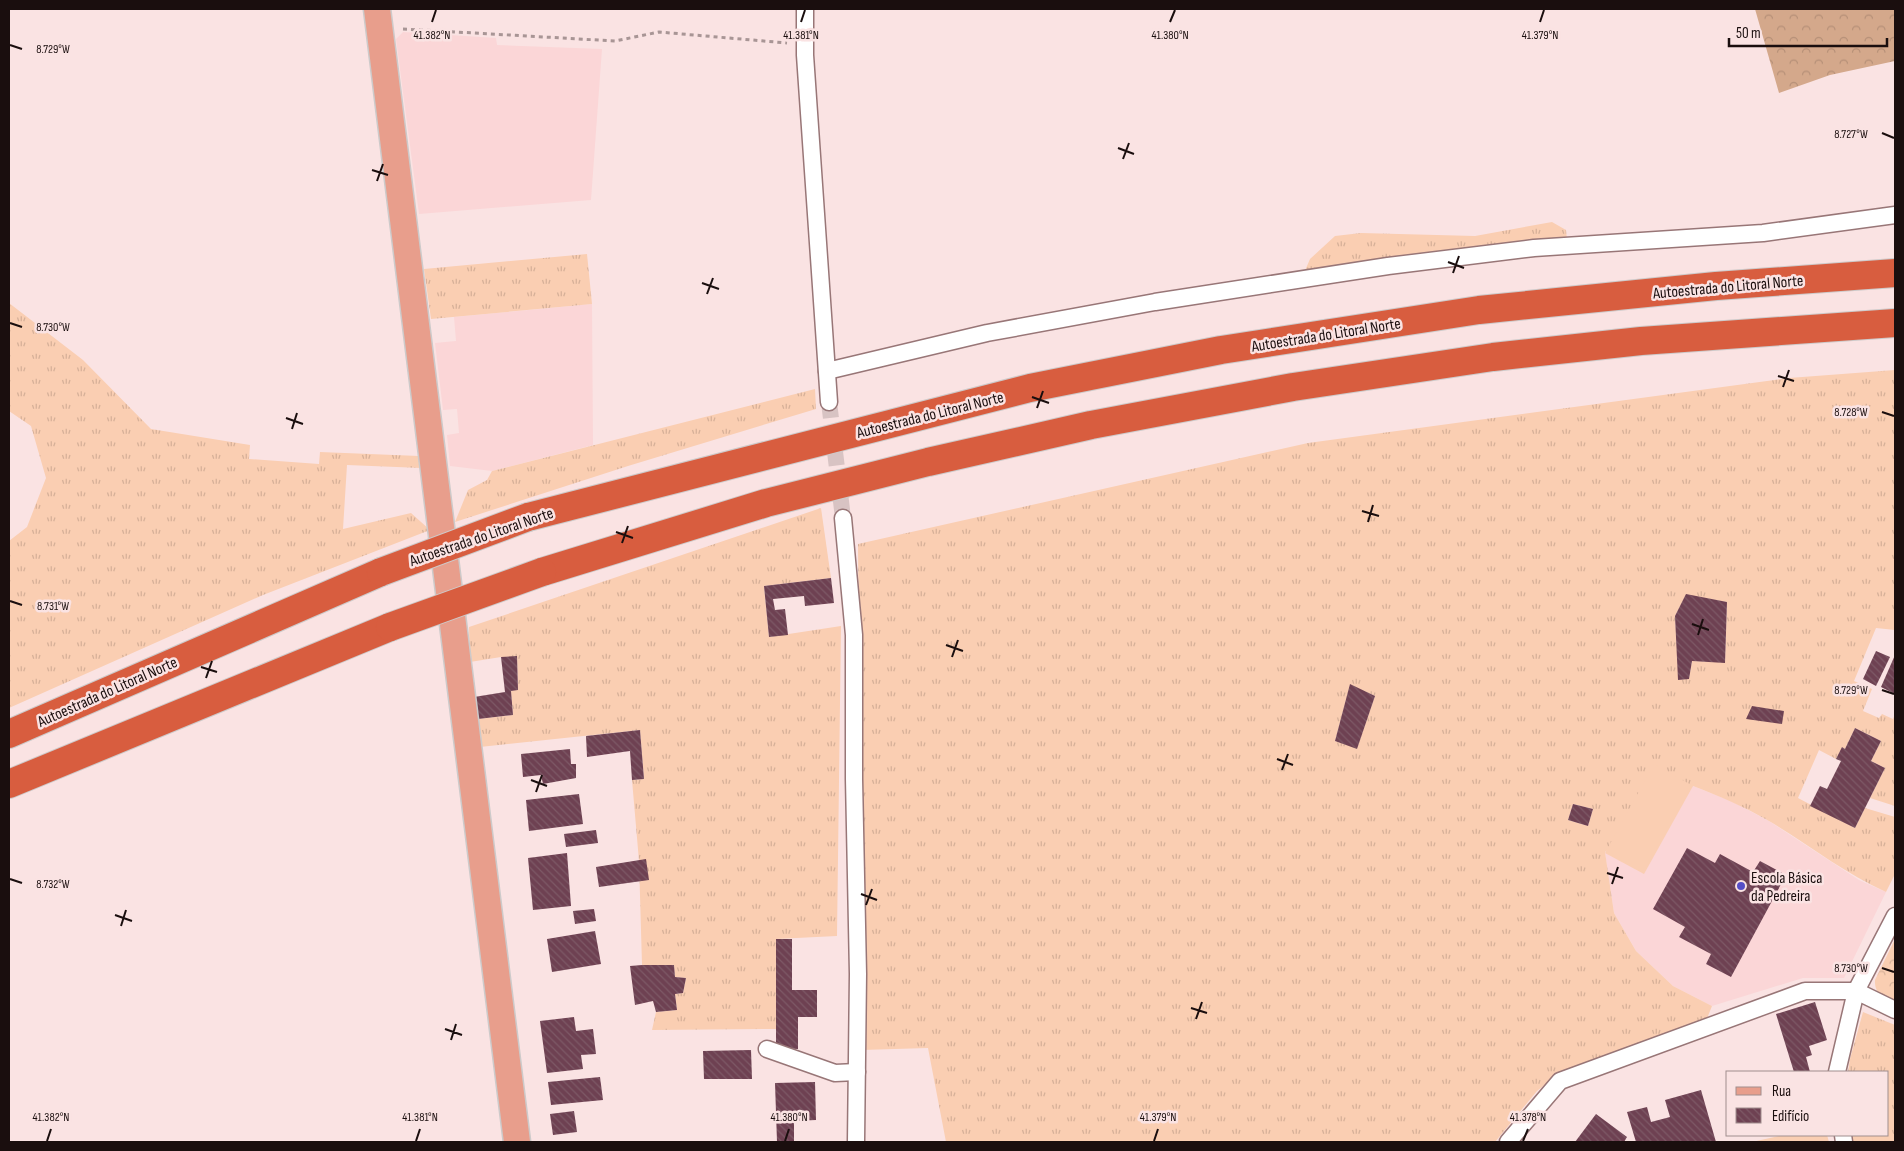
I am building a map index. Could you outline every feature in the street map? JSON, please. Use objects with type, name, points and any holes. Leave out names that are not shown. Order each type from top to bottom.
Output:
[{"type":"highway","name":"Autoestrada do Litoral Norte","points":[[9,734],[381,572],[528,517],[1030,388],[1221,350],[1478,310],[1716,286],[1895,273]]},
{"type":"highway","points":[[9,784],[390,627],[542,572],[766,503],[919,464],[1091,426],[1284,388],[1493,357],[1631,342],[1895,323]]},
{"type":"main road","points":[[378,20],[517,1142]]},
{"type":"street","points":[[805,9],[805,44],[829,402]]},
{"type":"street","points":[[827,371],[987,333],[1156,302],[1388,266],[1534,248],[1763,233],[1895,214]]},
{"type":"street","points":[[843,518],[854,635],[854,779],[858,974],[856,1142]]},
{"type":"street","points":[[1837,1071],[1856,991],[1895,916]]},
{"type":"street","points":[[1508,1142],[1560,1081],[1805,991],[1856,991],[1895,1010]]},
{"type":"street","points":[[767,1048],[835,1073],[857,1072]]},
{"type":"path","points":[[378,20],[402,28],[616,41],[659,32],[805,44]]},
{"type":"shaded area","points":[[403,32],[496,38],[497,45],[602,49],[591,200],[419,214],[396,39]]},
{"type":"shaded area","points":[[592,304],[593,445],[492,471],[450,466],[447,435],[459,433],[457,409],[443,410],[435,343],[456,341],[454,317]]},
{"type":"shaded area","name":"Escola Básica da Pedreira","points":[[1693,786],[1731,801],[1769,821],[1859,880],[1886,892],[1844,978],[1803,978],[1712,1006],[1673,986],[1636,951],[1614,913],[1605,853]]},
{"type":"green space","points":[[1755,9],[1895,9],[1895,61],[1830,75],[1779,93]]},
{"type":"green space","points":[[1552,222],[1566,230],[1567,240],[1304,273],[1310,259],[1335,236],[1361,233],[1475,236]]},
{"type":"green space","points":[[587,254],[592,304],[431,319],[424,269]]},
{"type":"green space","points":[[9,303],[83,360],[151,429],[250,445],[249,459],[319,464],[320,452],[419,456],[421,468],[347,465],[343,529],[411,513],[430,530],[263,595],[9,708],[9,541],[27,527],[46,478],[31,426],[9,411]]},
{"type":"green space","points":[[1895,370],[1895,630],[1876,628],[1854,681],[1872,689],[1863,711],[1879,718],[1882,714],[1893,719],[1895,714],[1895,806],[1870,798],[1885,768],[1871,761],[1881,741],[1855,728],[1845,749],[1842,748],[1836,759],[1819,750],[1798,798],[1855,828],[1865,808],[1895,817],[1895,874],[1886,892],[1841,868],[1760,816],[1693,786],[1605,852],[1614,913],[1636,951],[1673,986],[1712,1006],[1706,1021],[1558,1074],[1537,1091],[1495,1142],[946,1142],[928,1048],[862,1050],[858,544],[1308,443],[1789,378]],"holes":[[[1686,595],[1727,602],[1725,662],[1692,661],[1689,678],[1679,680],[1675,616]],[[1350,685],[1375,696],[1357,748],[1335,741]],[[1573,804],[1593,809],[1588,826],[1568,820]]]},
{"type":"green space","points":[[815,389],[816,409],[628,466],[455,522],[468,490],[487,480],[492,471]]},
{"type":"green space","points":[[821,508],[831,578],[764,586],[769,637],[841,626],[837,936],[776,939],[776,1029],[652,1030],[656,1012],[677,1010],[675,994],[683,993],[686,978],[675,977],[674,965],[642,965],[639,861],[632,780],[644,779],[640,730],[480,747],[478,719],[513,715],[511,691],[518,689],[517,657],[501,657],[470,662],[469,627]]},
{"type":"green space","points":[[1654,764],[1693,786],[1644,874],[1605,853]]},
{"type":"green space","points":[[1895,939],[1895,1008],[1878,993],[1875,980]]},
{"type":"green space","points":[[1863,1012],[1895,1025],[1895,1142],[1852,1142],[1850,1136],[1889,1136],[1889,1071],[1848,1071]]},
{"type":"green space","points":[[1779,1136],[1827,1136],[1829,1142],[1752,1142]]},
{"type":"building","points":[[831,578],[834,603],[805,606],[804,596],[773,599],[775,610],[785,609],[788,635],[769,637],[764,586]]},
{"type":"building","points":[[1686,594],[1727,602],[1725,663],[1692,661],[1689,679],[1678,680],[1675,616]]},
{"type":"building","points":[[1876,651],[1890,657],[1876,686],[1863,679]]},
{"type":"building","points":[[1895,655],[1895,694],[1881,687]]},
{"type":"building","points":[[517,656],[518,690],[511,691],[513,715],[478,719],[474,697],[505,692],[501,657]]},
{"type":"building","points":[[1350,684],[1375,696],[1357,749],[1335,741]]},
{"type":"building","points":[[1752,706],[1784,711],[1782,724],[1746,719]]},
{"type":"building","points":[[1855,728],[1881,741],[1871,761],[1885,768],[1855,828],[1810,806],[1820,786],[1827,789],[1841,761],[1836,759],[1842,747],[1845,749]]},
{"type":"building","points":[[640,730],[644,779],[632,780],[630,751],[587,757],[586,736]]},
{"type":"building","points":[[570,749],[571,764],[576,764],[576,778],[543,784],[541,775],[523,777],[521,754]]},
{"type":"building","points":[[579,794],[583,824],[529,831],[526,800]]},
{"type":"building","points":[[1573,804],[1593,809],[1588,826],[1568,820]]},
{"type":"building","points":[[596,830],[598,843],[566,847],[564,834]]},
{"type":"building","points":[[1687,848],[1715,863],[1720,854],[1753,872],[1760,861],[1786,875],[1731,977],[1706,964],[1711,954],[1679,937],[1685,927],[1653,909]]},
{"type":"building","points":[[567,853],[571,906],[533,910],[528,858]]},
{"type":"building","points":[[646,859],[649,880],[599,887],[596,867]]},
{"type":"building","points":[[594,909],[596,921],[575,924],[573,911]]},
{"type":"building","points":[[595,931],[601,964],[552,972],[547,939]]},
{"type":"building","points":[[776,939],[792,939],[792,990],[817,990],[817,1017],[798,1017],[798,1049],[776,1048]]},
{"type":"building","points":[[674,965],[675,977],[686,978],[683,993],[675,994],[677,1010],[656,1012],[653,1001],[635,1005],[630,966]]},
{"type":"building","points":[[1815,1002],[1827,1040],[1809,1046],[1812,1055],[1806,1057],[1810,1071],[1794,1071],[1776,1014]]},
{"type":"building","points":[[574,1017],[576,1031],[593,1029],[596,1054],[581,1055],[583,1069],[547,1073],[540,1021]]},
{"type":"building","points":[[751,1050],[752,1079],[704,1079],[703,1051]]},
{"type":"building","points":[[600,1077],[603,1100],[551,1105],[548,1082]]},
{"type":"building","points":[[815,1082],[816,1120],[794,1121],[794,1142],[777,1142],[775,1083]]},
{"type":"building","points":[[1701,1090],[1716,1142],[1636,1142],[1627,1112],[1647,1107],[1651,1122],[1670,1117],[1665,1100]]},
{"type":"building","points":[[574,1111],[577,1132],[553,1135],[550,1114]]},
{"type":"building","points":[[1596,1114],[1627,1137],[1624,1142],[1575,1142]]},
{"type":"tunnel","points":[[829,402],[843,518]]},
{"type":"place","name":"Escola Básica da Pedreira","points":[[1741,886]]}]
